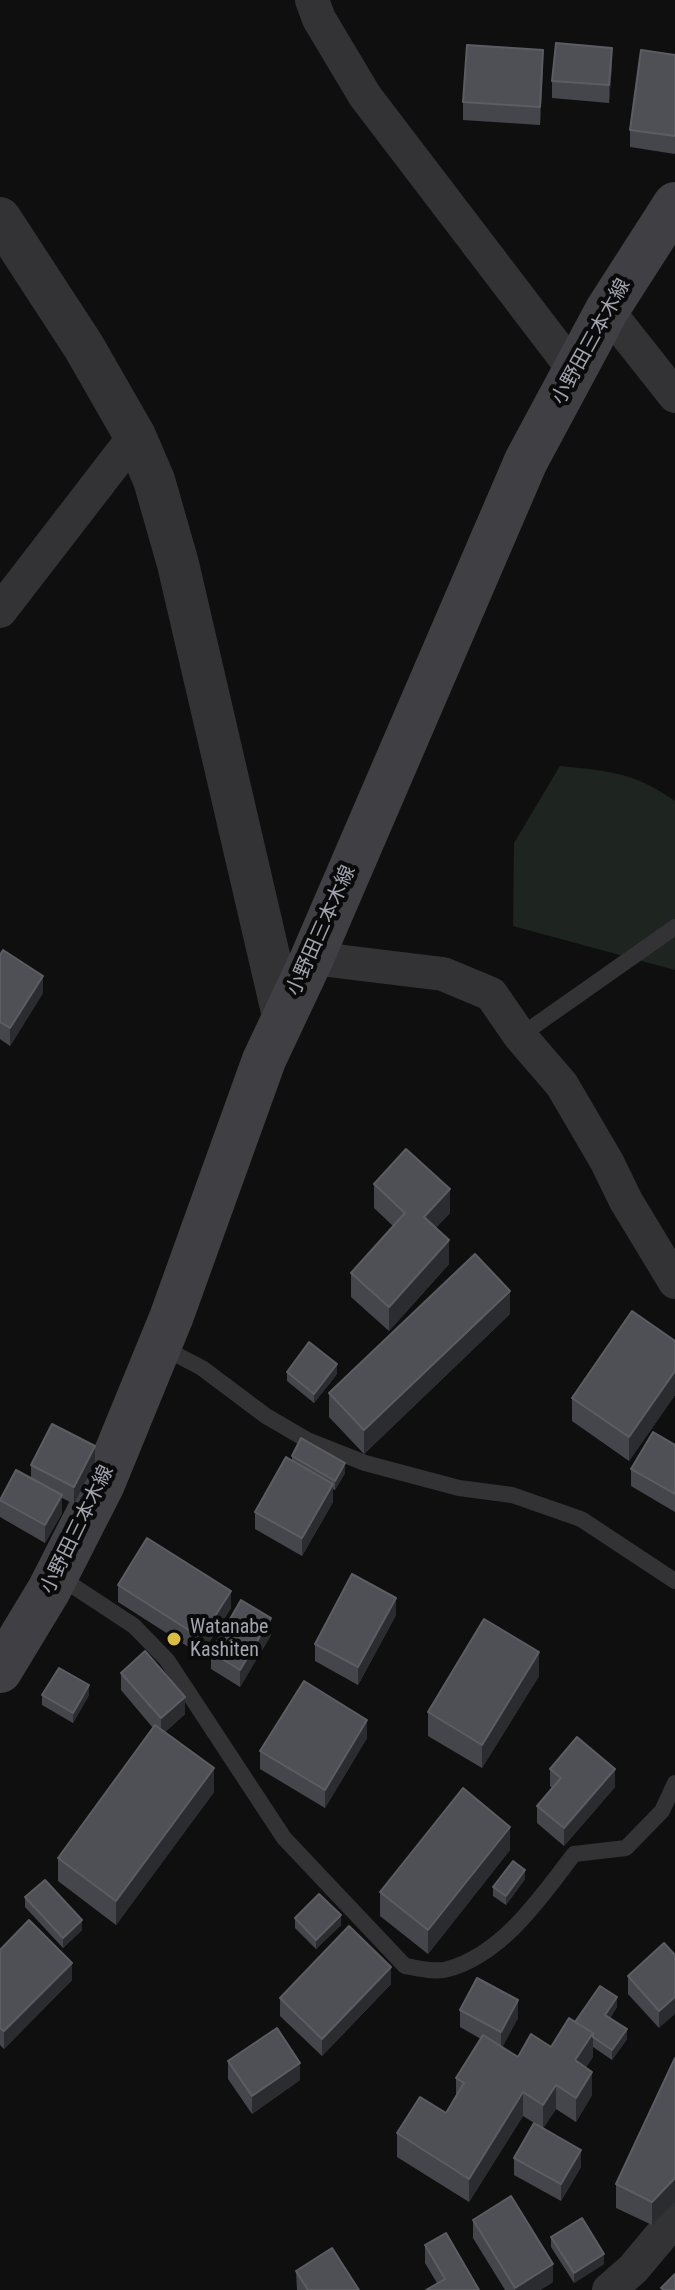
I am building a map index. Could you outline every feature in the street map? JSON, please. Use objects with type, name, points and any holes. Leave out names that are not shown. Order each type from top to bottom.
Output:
[{"type":"main road","name":"小野田三本木線","points":[[0,1671],[56,1576],[103,1484],[283,1016],[312,958],[526,461],[607,310],[675,204]]},
{"type":"street","points":[[312,0],[319,19],[365,96],[574,370]]},
{"type":"street","points":[[0,218],[84,347],[135,436],[154,480],[178,564],[283,1016]]},
{"type":"street","points":[[607,310],[675,396]]},
{"type":"street","points":[[0,611],[135,436]]},
{"type":"street","points":[[312,958],[443,974],[491,994],[520,1036],[562,1085],[675,1282]]},
{"type":"street","points":[[609,2290],[633,2269],[675,2219]]},
{"type":"lane","points":[[520,1036],[675,927]]},
{"type":"lane","points":[[159,1345],[202,1368],[266,1416],[307,1440],[365,1463],[459,1488],[512,1495],[581,1519],[675,1581]]},
{"type":"lane","points":[[56,1576],[134,1626],[167,1660],[284,1838],[405,1966],[445,1970],[485,1953],[521,1919],[574,1854],[626,1848],[662,1811],[675,1783]]},
{"type":"shaded area","points":[[560,766],[620,774],[646,784],[675,801],[675,970],[513,926],[514,843]]},
{"type":"building","points":[[556,43],[612,48],[609,85],[552,81]]},
{"type":"building","points":[[467,45],[543,50],[540,107],[463,102]]},
{"type":"building","points":[[641,50],[675,55],[675,136],[630,130]]},
{"type":"building","points":[[3,950],[43,976],[10,1028],[0,1022],[0,955]]},
{"type":"building","points":[[406,1149],[450,1189],[424,1217],[449,1240],[389,1307],[351,1273],[405,1213],[374,1184]]},
{"type":"building","points":[[475,1254],[510,1291],[364,1430],[329,1393]]},
{"type":"building","points":[[632,1311],[675,1341],[675,1371],[629,1437],[572,1398]]},
{"type":"building","points":[[309,1342],[337,1364],[314,1394],[287,1372]]},
{"type":"building","points":[[52,1424],[95,1446],[74,1487],[31,1465]]},
{"type":"building","points":[[653,1432],[675,1445],[675,1494],[631,1469]]},
{"type":"building","points":[[301,1438],[345,1463],[335,1481],[292,1456]]},
{"type":"building","points":[[286,1457],[333,1484],[302,1538],[255,1512]]},
{"type":"building","points":[[16,1470],[62,1495],[45,1525],[0,1500]]},
{"type":"building","points":[[147,1538],[231,1591],[201,1638],[118,1585]]},
{"type":"building","points":[[352,1574],[396,1598],[358,1667],[315,1644]]},
{"type":"building","points":[[241,1600],[271,1618],[240,1670],[211,1652]]},
{"type":"building","points":[[484,1619],[539,1652],[482,1745],[428,1712]]},
{"type":"building","points":[[145,1651],[185,1697],[161,1718],[121,1673]]},
{"type":"building","points":[[59,1668],[89,1685],[73,1713],[42,1695]]},
{"type":"building","points":[[304,1681],[367,1720],[325,1790],[260,1751]]},
{"type":"building","points":[[155,1725],[214,1768],[116,1901],[58,1858]]},
{"type":"building","points":[[577,1737],[615,1769],[564,1828],[537,1806],[561,1778],[550,1769]]},
{"type":"building","points":[[463,1788],[510,1827],[428,1930],[380,1892]]},
{"type":"building","points":[[513,1861],[525,1870],[506,1896],[493,1887]]},
{"type":"building","points":[[45,1880],[82,1920],[63,1938],[25,1897]]},
{"type":"building","points":[[319,1894],[341,1915],[316,1940],[295,1918]]},
{"type":"building","points":[[29,1920],[72,1963],[4,2031],[0,2028],[0,1950]]},
{"type":"building","points":[[349,1926],[391,1967],[322,2039],[280,1998]]},
{"type":"building","points":[[664,1943],[675,1955],[675,1997],[659,2011],[628,1976]]},
{"type":"building","points":[[477,1978],[518,2000],[501,2032],[460,2010]]},
{"type":"building","points":[[600,1986],[617,1997],[605,2015],[627,2029],[612,2050],[575,2022]]},
{"type":"building","points":[[569,2018],[593,2033],[575,2060],[592,2072],[576,2098],[556,2085],[543,2105],[523,2092],[469,2179],[397,2133],[420,2097],[446,2113],[464,2083],[456,2078],[483,2035],[518,2057],[531,2034],[551,2047]]},
{"type":"building","points":[[277,2028],[300,2063],[252,2096],[228,2061]]},
{"type":"building","points":[[675,2058],[675,2178],[652,2202],[616,2184]]},
{"type":"building","points":[[534,2123],[581,2150],[561,2184],[514,2158]]},
{"type":"building","points":[[511,2196],[553,2264],[515,2288],[473,2220]]},
{"type":"building","points":[[582,2218],[604,2254],[574,2273],[551,2237]]},
{"type":"building","points":[[446,2233],[479,2290],[426,2290],[445,2279],[425,2245]]},
{"type":"building","points":[[332,2248],[359,2290],[308,2290],[296,2271]]},
{"type":"building","points":[[675,2274],[675,2290],[661,2288]]},
{"type":"place","name":"Watanabe Kashiten","points":[[174,1639]]}]
